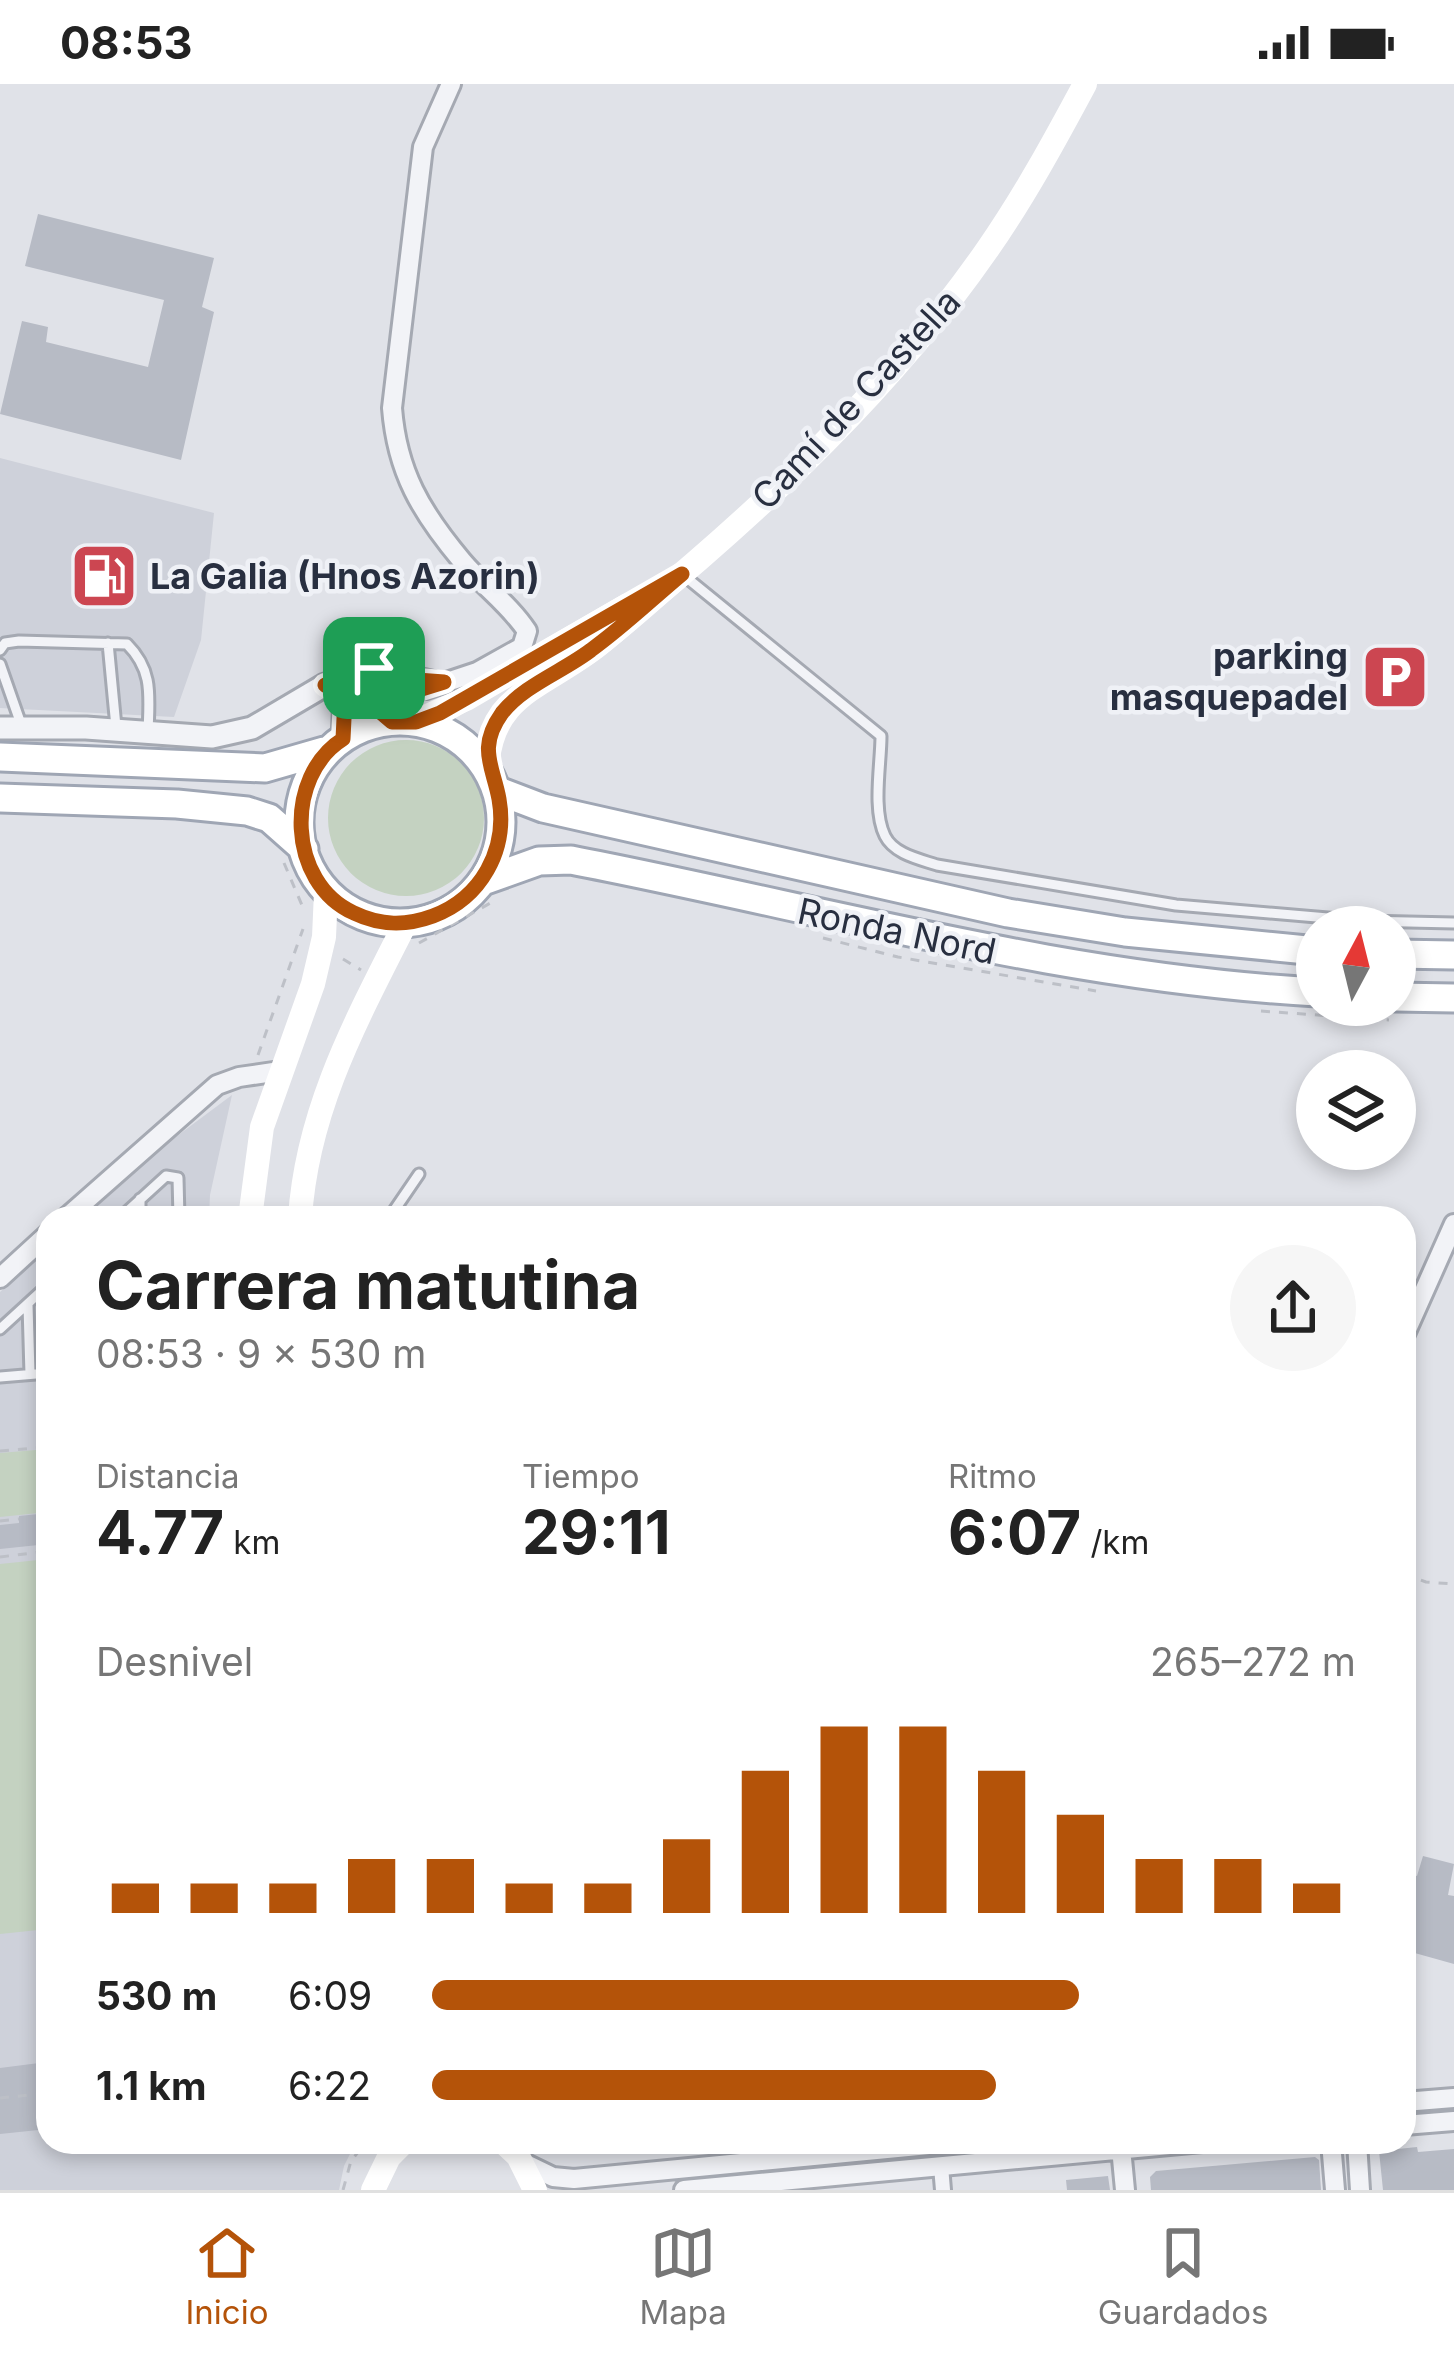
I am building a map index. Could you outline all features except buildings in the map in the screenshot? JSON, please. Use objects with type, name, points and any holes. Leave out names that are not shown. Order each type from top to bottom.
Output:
[{"type":"main road","name":"Camí de Castella","points":[[492,779],[494,728],[503,712],[590,652],[758,508],[902,358],[986,252],[1085,84]]},
{"type":"main road","name":"Camí de Castella","points":[[393,716],[466,699],[682,574]]},
{"type":"main road","points":[[0,757],[265,768],[334,745],[393,716],[437,727],[469,745],[492,779],[500,818],[489,891],[461,902],[408,936],[364,999],[331,1073],[314,1131],[302,1206]]},
{"type":"main road","points":[[304,849],[302,800],[310,773],[334,745]]},
{"type":"main road","name":"Ronda Nord","points":[[492,779],[564,813],[1008,913],[1125,932],[1296,949]]},
{"type":"main road","points":[[0,798],[247,811],[269,818],[304,849],[326,892],[349,911],[392,924],[408,936]]},
{"type":"main road","name":"Ronda Nord","points":[[489,891],[539,862],[571,860],[1038,960],[1296,990]]},
{"type":"main road","points":[[252,1206],[262,1127],[314,984],[324,937],[326,892]]},
{"type":"main road","points":[[1416,955],[1454,956]]},
{"type":"main road","points":[[1416,1005],[1454,998]]},
{"type":"main road","points":[[373,2190],[391,2154]]},
{"type":"main road","points":[[514,2154],[535,2190]]},
{"type":"street","points":[[393,716],[371,693],[376,686],[415,691],[477,672],[522,647],[527,631],[514,611],[463,562],[410,488],[395,451],[395,364],[423,147],[451,84]]},
{"type":"street","points":[[11,728],[212,737],[252,728],[325,685],[374,668],[444,682]]},
{"type":"street","points":[[325,685],[346,685],[393,716]]},
{"type":"street","points":[[325,685],[345,698],[334,745]]},
{"type":"street","points":[[80,1206],[217,1085],[280,1072]]},
{"type":"street","points":[[1416,1309],[1454,1224]]},
{"type":"street","points":[[0,1278],[36,1245]]},
{"type":"street","points":[[1416,2101],[1454,2098]]},
{"type":"street","points":[[1416,2124],[1454,2121]]},
{"type":"street","points":[[522,2162],[553,2177],[574,2179],[835,2154]]},
{"type":"street","points":[[684,2190],[758,2187],[1068,2154]]},
{"type":"street","points":[[1121,2154],[1125,2190]]},
{"type":"street","points":[[1332,2154],[1335,2190]]},
{"type":"street","points":[[1358,2154],[1360,2190]]},
{"type":"street","points":[[940,2166],[943,2190]]},
{"type":"lane","points":[[682,574],[881,736],[880,809],[885,837],[905,855],[937,865],[1176,905],[1363,921],[1454,922]]},
{"type":"lane","points":[[0,650],[4,643],[19,640],[127,644],[142,659],[149,686],[148,733]]},
{"type":"lane","points":[[108,643],[117,730]]},
{"type":"lane","points":[[0,667],[11,728]]},
{"type":"lane","points":[[397,1206],[418,1174]]},
{"type":"lane","points":[[133,1206],[172,1175],[178,1178],[179,1206]]},
{"type":"lane","points":[[140,1199],[140,1206]]},
{"type":"lane","points":[[0,1329],[36,1297]]},
{"type":"lane","points":[[28,1305],[30,1374]]},
{"type":"lane","points":[[0,1377],[36,1374]]},
{"type":"path","points":[[274,848],[297,890],[307,935]]},
{"type":"path","points":[[408,936],[489,891]]},
{"type":"path","points":[[258,1057],[306,922]]},
{"type":"path","points":[[811,935],[898,957],[1098,992]]},
{"type":"path","points":[[1257,1011],[1296,1010]]},
{"type":"path","points":[[0,1451],[36,1448]]},
{"type":"path","points":[[0,1521],[19,1519]]},
{"type":"path","points":[[0,1557],[36,1552]]},
{"type":"path","points":[[1416,1578],[1454,1584]]},
{"type":"path","points":[[24,2085],[25,2096]]},
{"type":"path","points":[[33,2095],[34,2104]]},
{"type":"path","points":[[0,2098],[36,2095]]},
{"type":"path","points":[[343,2190],[357,2154]]},
{"type":"shaded area","name":"La Galia (Hnos Azorin)","points":[[0,458],[214,513],[201,640],[174,717],[0,708]]},
{"type":"shaded area","points":[[232,1095],[210,1206],[97,1206],[169,1142]]},
{"type":"shaded area","points":[[36,1260],[36,2154],[350,2154],[339,2190],[0,2190],[0,1292]]},
{"type":"green space","points":[[406,740],[436,746],[461,763],[478,788],[484,818],[478,848],[461,873],[436,890],[406,896],[376,890],[351,873],[334,848],[328,818],[334,788],[351,763],[376,746]]},
{"type":"green space","points":[[36,1450],[36,1513],[0,1517],[0,1453]]},
{"type":"green space","points":[[36,1560],[36,1930],[0,1934],[0,1564]]},
{"type":"place","name":"La Galia (Hnos Azorin)","points":[[104,576]]},
{"type":"place","name":"parking masquepadel","points":[[1395,677]]},
{"type":"route","points":[[682,574],[590,652],[503,712],[488,751],[487,769],[499,797],[500,818],[491,863],[477,888],[461,902],[405,924],[349,911],[326,892],[304,849],[300,825],[310,773],[324,751],[343,739],[345,698],[325,685],[374,668],[444,682],[415,691],[376,686],[371,693],[371,704],[392,722],[416,722],[466,699],[682,574]]}]
